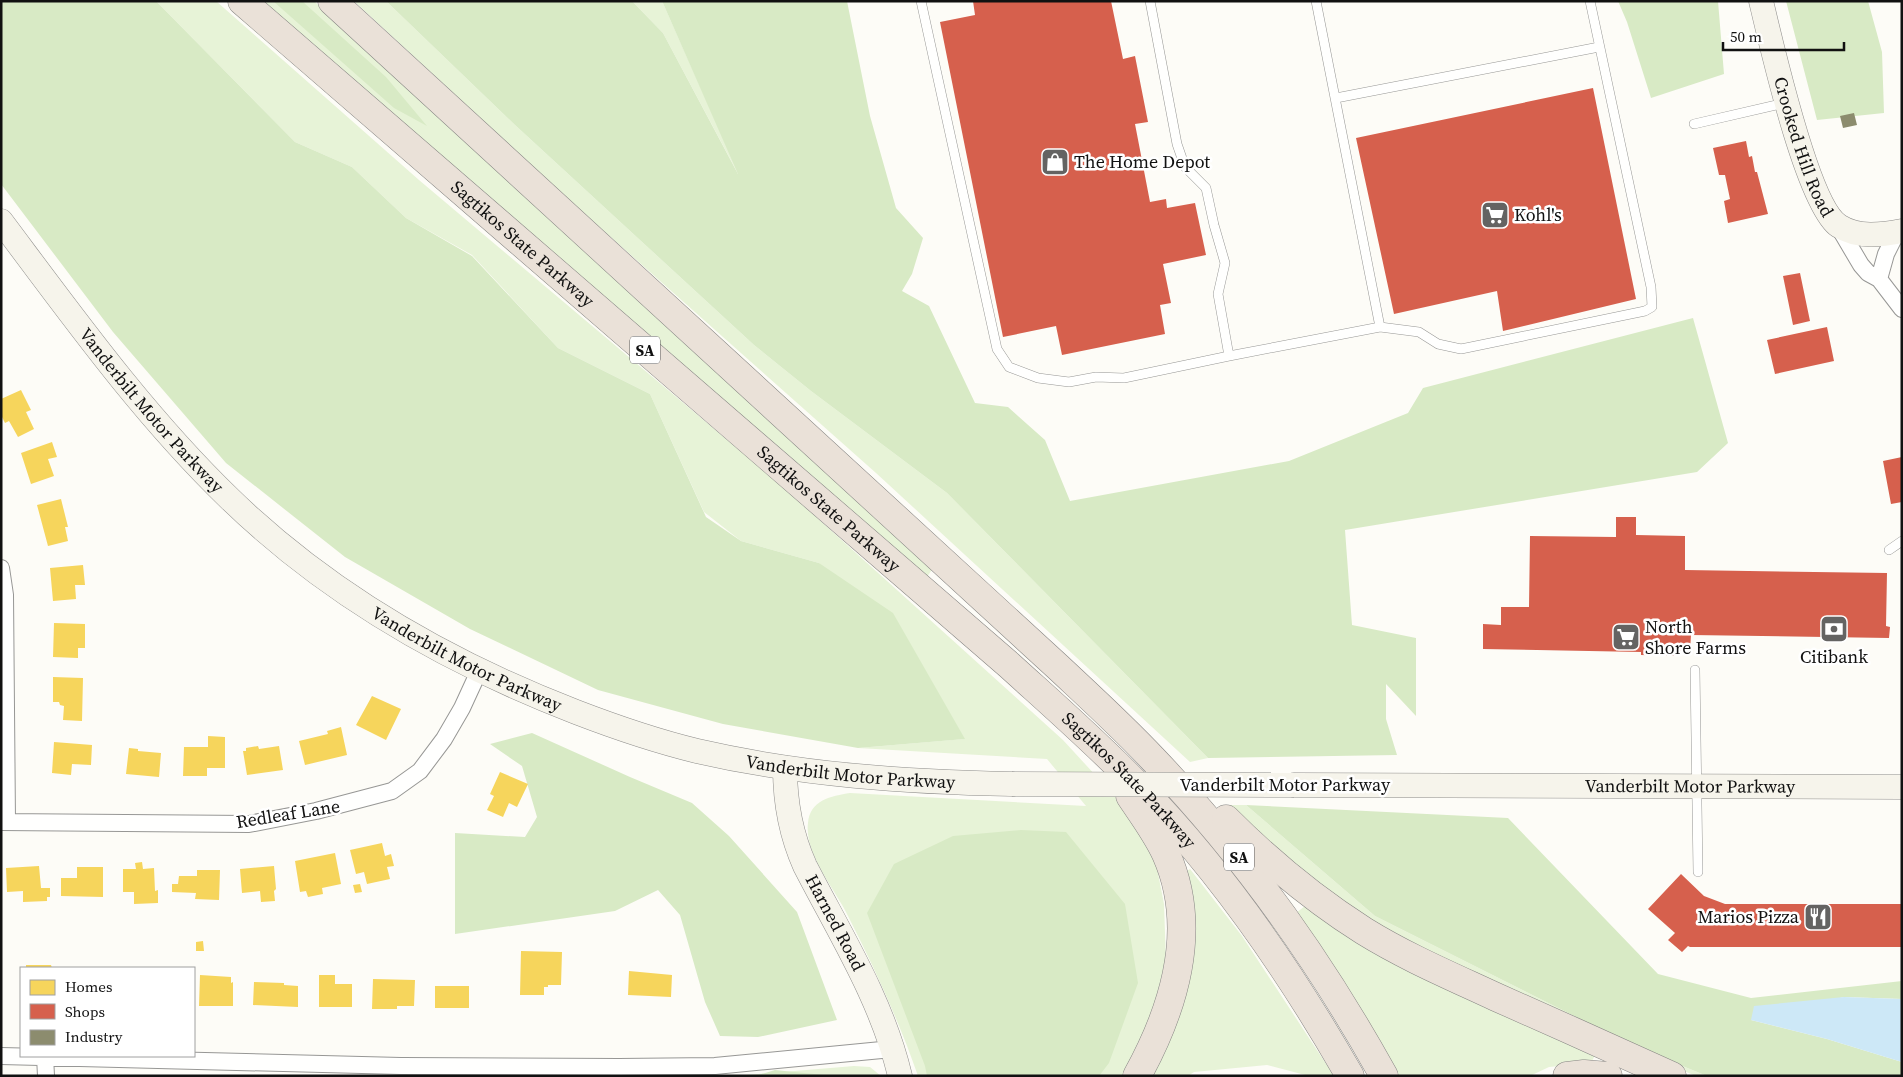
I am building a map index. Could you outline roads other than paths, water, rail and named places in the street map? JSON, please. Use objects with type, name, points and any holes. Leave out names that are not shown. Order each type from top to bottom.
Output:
[{"type":"highway","points":[[232,1],[282,35]]},
{"type":"highway","name":"Sagtikos State Parkway","points":[[242,1],[1009,665],[1100,747],[1143,790],[1180,832],[1240,906],[1293,983],[1350,1076]]},
{"type":"highway","name":"Sagtikos State Parkway","points":[[332,1],[1058,667],[1153,758],[1235,853],[1304,946],[1337,996],[1384,1076]]},
{"type":"highway","points":[[1058,667],[1130,718],[1252,843],[1304,887],[1364,931],[1425,965],[1672,1076]]},
{"type":"highway","points":[[1100,747],[1166,853],[1172,870],[1180,907],[1181,943],[1176,983],[1163,1022],[1137,1076]]},
{"type":"highway","points":[[1567,1076],[1584,1074],[1608,1076]]},
{"type":"main road","name":"Crooked Hill Road","points":[[1761,1],[1787,102],[1817,195],[1827,214],[1838,226],[1853,232],[1871,235],[1900,231]]},
{"type":"main road","name":"Vanderbilt Motor Parkway","points":[[1,221],[134,396],[180,448],[232,501],[284,546],[331,583],[415,636],[479,671],[543,699],[632,732],[698,751],[785,768],[897,780],[1012,784],[1902,788]]},
{"type":"main road","name":"Harned Road","points":[[785,768],[789,812],[799,852],[864,979],[879,1013],[900,1076]]},
{"type":"street","points":[[1838,226],[1864,269],[1879,279],[1902,308]]},
{"type":"street","points":[[1879,279],[1886,254],[1900,231]]},
{"type":"street","points":[[1,568],[3,595],[4,822]]},
{"type":"street","name":"Redleaf Lane","points":[[4,822],[249,824],[316,811],[392,791],[420,771],[444,739],[462,708],[479,671]]},
{"type":"street","points":[[69,1057],[401,1071],[620,1072],[715,1066],[892,1049]]},
{"type":"street","points":[[1,1056],[20,1056]]},
{"type":"street","points":[[45,1057],[46,1076]]},
{"type":"lane","points":[[920,1],[997,349],[1009,368],[1038,378],[1069,382],[1096,377],[1124,378],[1380,327],[1420,332],[1438,344],[1460,349],[1645,311],[1652,307],[1651,287],[1590,1]]},
{"type":"lane","points":[[1150,1],[1177,144],[1185,167],[1206,188],[1224,264],[1218,294],[1229,356]]},
{"type":"lane","points":[[1316,1],[1380,327]]},
{"type":"lane","points":[[1336,98],[1599,47]]},
{"type":"lane","points":[[1694,124],[1787,102]]},
{"type":"lane","points":[[1889,550],[1902,541]]},
{"type":"lane","points":[[1695,670],[1698,872]]},
{"type":"water","points":[[1844,997],[1902,999],[1902,1062],[1827,1039],[1751,1020],[1754,1006]]},
{"type":"place","name":"The Home Depot","points":[[1055,162]]},
{"type":"place","name":"Kohl's","points":[[1495,215]]},
{"type":"place","name":"Citibank","points":[[1834,629]]},
{"type":"place","name":"North Shore Farms","points":[[1626,637]]},
{"type":"place","name":"Marios Pizza","points":[[1818,917]]}]
